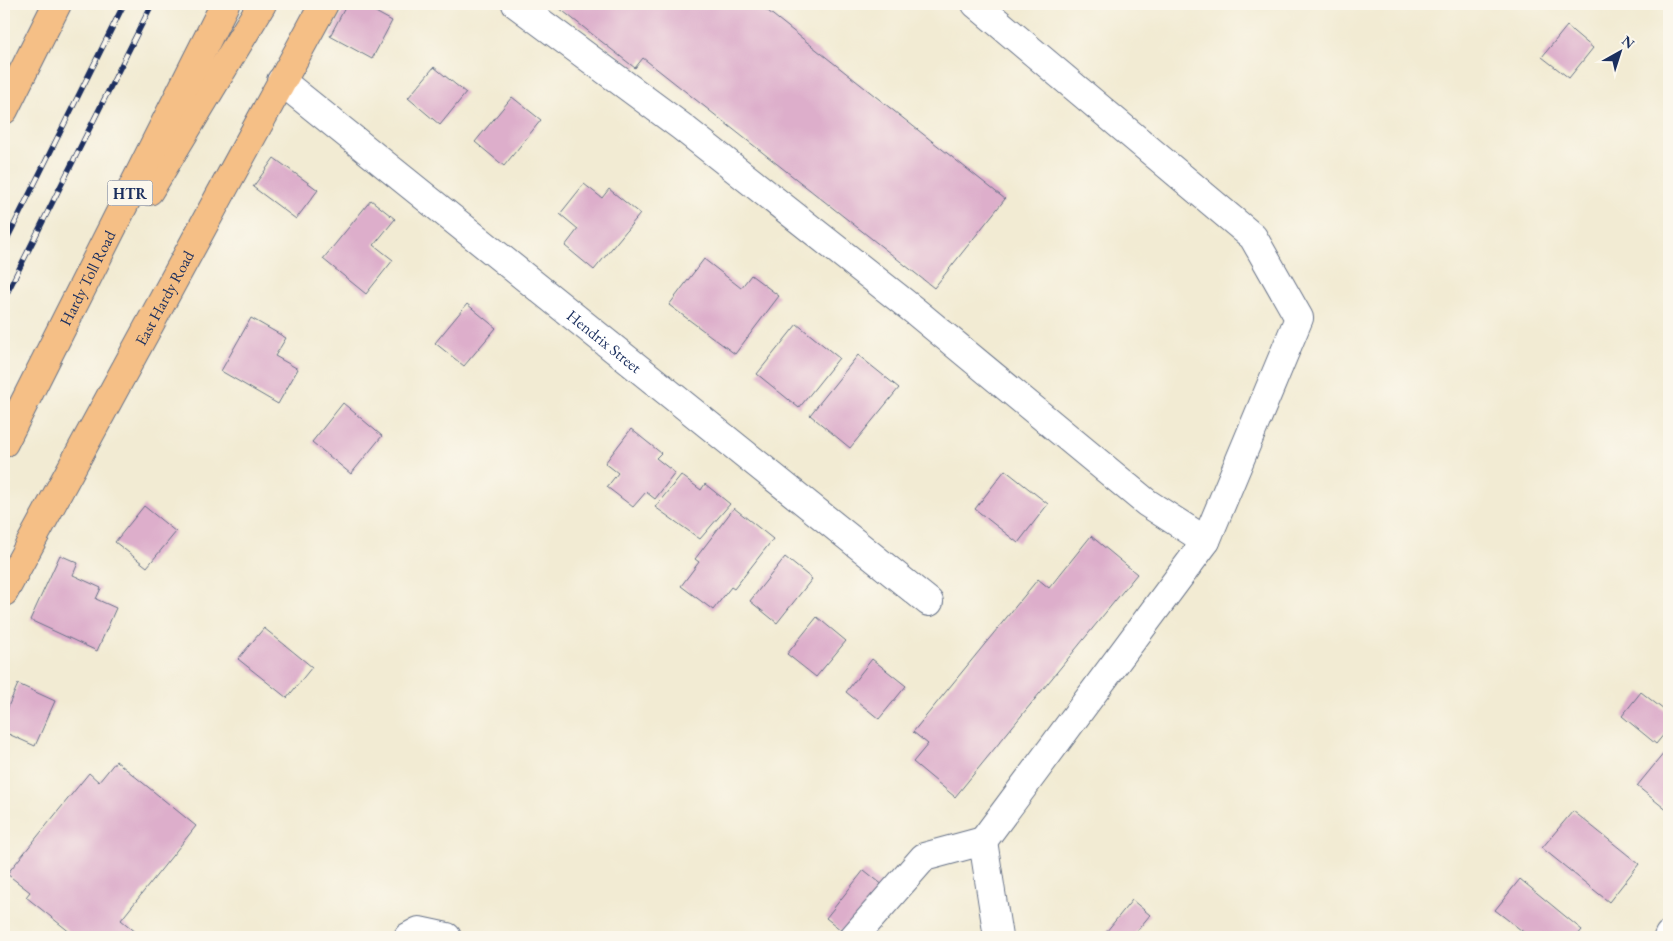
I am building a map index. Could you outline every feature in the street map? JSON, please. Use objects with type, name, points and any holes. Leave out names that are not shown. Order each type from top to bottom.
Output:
[{"type":"main road","points":[[4,110],[57,4]]},
{"type":"main road","name":"Hardy Toll Road","points":[[4,444],[225,4]]},
{"type":"main road","points":[[34,383],[262,4]]},
{"type":"main road","name":"East Hardy Road","points":[[4,592],[324,4]]},
{"type":"street","points":[[516,4],[690,133],[916,312],[1147,503],[1206,540]]},
{"type":"street","points":[[854,937],[924,857],[983,841],[1206,540],[1299,318],[1253,236],[976,4]]},
{"type":"street","name":"Hendrix Street","points":[[281,81],[929,602]]},
{"type":"street","points":[[983,841],[998,937]]},
{"type":"street","points":[[408,937],[419,931],[447,937]]},
{"type":"building","points":[[347,4],[361,4],[392,21],[372,59],[330,36]]},
{"type":"building","points":[[554,4],[759,4],[1005,199],[934,288],[643,58],[635,68]]},
{"type":"building","points":[[1567,26],[1593,48],[1569,78],[1542,57]]},
{"type":"building","points":[[434,67],[466,93],[440,125],[408,98]]},
{"type":"building","points":[[512,97],[541,120],[504,166],[475,142]]},
{"type":"building","points":[[274,158],[318,190],[296,219],[253,187]]},
{"type":"building","points":[[584,184],[602,198],[609,189],[640,214],[594,270],[565,246],[578,229],[560,214]]},
{"type":"building","points":[[371,200],[395,219],[374,245],[393,260],[366,294],[323,259]]},
{"type":"building","points":[[704,259],[741,288],[751,275],[779,296],[735,354],[669,305]]},
{"type":"building","points":[[467,304],[496,328],[464,366],[435,343]]},
{"type":"building","points":[[251,318],[286,338],[275,356],[298,369],[278,404],[221,371]]},
{"type":"building","points":[[797,324],[839,358],[799,408],[757,374]]},
{"type":"building","points":[[858,355],[899,388],[850,448],[810,415]]},
{"type":"building","points":[[343,403],[382,436],[351,474],[312,442]]},
{"type":"building","points":[[631,429],[661,453],[656,458],[675,473],[655,499],[646,492],[633,507],[607,487],[618,473],[605,463]]},
{"type":"building","points":[[1005,470],[1048,504],[1018,543],[975,509]]},
{"type":"building","points":[[681,475],[701,490],[705,484],[730,504],[700,539],[655,507]]},
{"type":"building","points":[[144,506],[176,532],[147,567],[115,542]]},
{"type":"building","points":[[734,508],[773,539],[734,589],[731,587],[713,610],[681,586],[699,562],[695,559]]},
{"type":"building","points":[[1091,536],[1137,574],[955,797],[913,762],[928,744],[913,732],[1038,579],[1049,588]]},
{"type":"building","points":[[60,555],[78,563],[73,575],[101,588],[96,599],[116,608],[97,651],[30,620]]},
{"type":"building","points":[[785,557],[812,579],[777,623],[750,601]]},
{"type":"building","points":[[817,617],[846,641],[816,677],[787,654]]},
{"type":"building","points":[[264,628],[312,667],[287,698],[238,659]]},
{"type":"building","points":[[872,659],[906,686],[879,719],[846,692]]},
{"type":"building","points":[[18,684],[55,701],[35,746],[4,732],[4,716]]},
{"type":"building","points":[[1641,692],[1669,714],[1669,728],[1656,744],[1622,716]]},
{"type":"building","points":[[1669,747],[1669,812],[1637,786]]},
{"type":"building","points":[[116,761],[196,826],[121,920],[142,937],[76,937],[26,897],[30,892],[7,874],[89,773],[99,782]]},
{"type":"building","points":[[1573,811],[1639,864],[1609,902],[1542,848]]},
{"type":"building","points":[[864,870],[884,886],[846,934],[826,918]]},
{"type":"building","points":[[1520,879],[1582,930],[1576,937],[1530,937],[1495,910]]},
{"type":"building","points":[[1132,900],[1150,915],[1132,937],[1102,937]]},
{"type":"railway","points":[[4,245],[124,4]]},
{"type":"railway","points":[[4,299],[152,4]]}]
